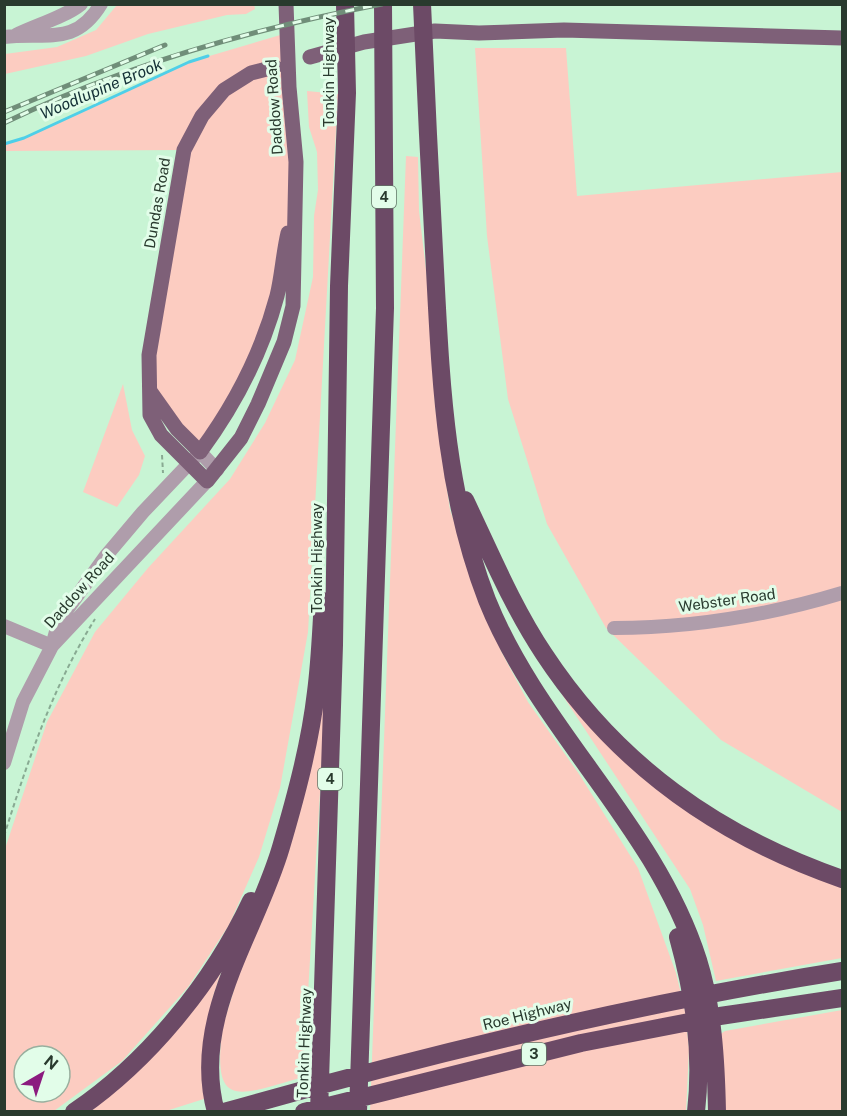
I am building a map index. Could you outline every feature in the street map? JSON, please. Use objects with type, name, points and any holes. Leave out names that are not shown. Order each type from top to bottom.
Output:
[{"type":"highway","name":"Tonkin Highway","points":[[320,1112],[334,645],[335,446],[347,93],[345,4]]},
{"type":"highway","name":"4","points":[[358,1112],[385,308],[383,4]]},
{"type":"highway","points":[[422,4],[441,395],[449,466],[468,545],[508,646],[553,722],[649,860],[697,981],[717,1112]]},
{"type":"highway","points":[[216,1112],[210,1063],[217,1014],[280,850],[296,791],[316,692],[335,446]]},
{"type":"highway","points":[[449,466],[511,598],[543,654],[578,701],[613,740],[648,773],[721,825],[796,863],[843,879]]},
{"type":"highway","points":[[74,1112],[118,1077],[159,1036],[198,988],[247,910],[273,853],[296,791]]},
{"type":"highway","name":"Roe Highway","points":[[224,1112],[394,1066],[623,1010],[843,971]]},
{"type":"highway","name":"3","points":[[304,1112],[394,1087],[581,1043],[709,1018],[843,998]]},
{"type":"highway","points":[[696,1112],[705,1040]]},
{"type":"main road","name":"Daddow Road","points":[[212,476],[241,438],[284,342],[293,306],[297,207],[296,162],[289,87],[286,4]]},
{"type":"main road","points":[[310,57],[364,42],[435,31],[479,33],[564,30],[843,38]]},
{"type":"main road","name":"Dundas Road","points":[[212,476],[189,464],[161,435],[150,416],[149,355],[184,150],[202,116],[224,90],[251,73],[275,67]]},
{"type":"main road","name":"Daddow Road","points":[[200,452],[236,396],[263,339],[277,295],[285,249],[297,207]]},
{"type":"main road","points":[[150,391],[177,429],[200,452]]},
{"type":"street","points":[[9,37],[45,20],[63,15],[81,4]]},
{"type":"street","points":[[9,37],[72,33],[88,22],[101,4]]},
{"type":"street","points":[[200,452],[212,476]]},
{"type":"street","name":"Daddow Road","points":[[52,646],[59,621],[105,557],[143,512],[200,452]]},
{"type":"street","name":"Daddow Road","points":[[52,646],[212,476]]},
{"type":"street","name":"Webster Road","points":[[614,628],[654,628],[746,616],[804,605],[843,593]]},
{"type":"street","points":[[4,626],[52,646],[23,702],[4,763]]},
{"type":"path","points":[[161,452],[164,462],[163,475]]},
{"type":"path","points":[[4,836],[31,750],[71,657],[99,614]]},
{"type":"shaded area","points":[[254,4],[255,9],[246,14],[227,15],[148,34],[86,56],[5,74],[5,54],[57,47],[96,30],[117,5]]},
{"type":"shaded area","points":[[287,33],[297,208],[263,339],[200,452],[150,391],[184,150],[5,151],[4,144],[24,138],[189,62]]},
{"type":"shaded area","points":[[475,48],[566,48],[577,196],[842,172],[842,812],[721,740],[606,628],[547,524],[508,399],[487,236]]},
{"type":"shaded area","points":[[307,91],[338,94],[308,632],[280,788],[259,857],[229,925],[188,987],[122,1061],[72,1098],[72,1044],[12,1044],[12,1104],[64,1104],[54,1111],[5,1112],[5,849],[47,722],[95,632],[148,568],[230,479],[265,423],[295,360],[313,277],[314,216],[318,190],[317,152],[309,127]]},
{"type":"shaded area","points":[[406,156],[418,157],[419,211],[432,320],[435,406],[450,510],[501,651],[528,702],[579,774],[638,868],[676,973],[685,1011],[689,1049],[686,1112],[370,1112]]},
{"type":"shaded area","points":[[123,384],[132,430],[145,456],[139,475],[117,507],[83,492]]},
{"type":"shaded area","points":[[326,692],[303,1077],[246,1092],[234,1090],[226,1084],[221,1072],[220,1053],[223,1025]]},
{"type":"shaded area","points":[[561,693],[676,798],[842,880],[842,958],[716,981],[703,925],[690,889]]},
{"type":"shaded area","points":[[221,972],[212,1000],[207,1098],[166,1111],[90,1112],[160,1046]]},
{"type":"shaded area","points":[[842,1010],[842,1111],[717,1111],[713,1039],[725,1031]]},
{"type":"waterway","name":"Woodlupine Brook","points":[[4,144],[24,138],[189,62],[208,56]]},
{"type":"railway","points":[[4,123],[95,83],[189,51],[285,25],[382,4]]},
{"type":"railway","points":[[4,112],[165,45]]}]
